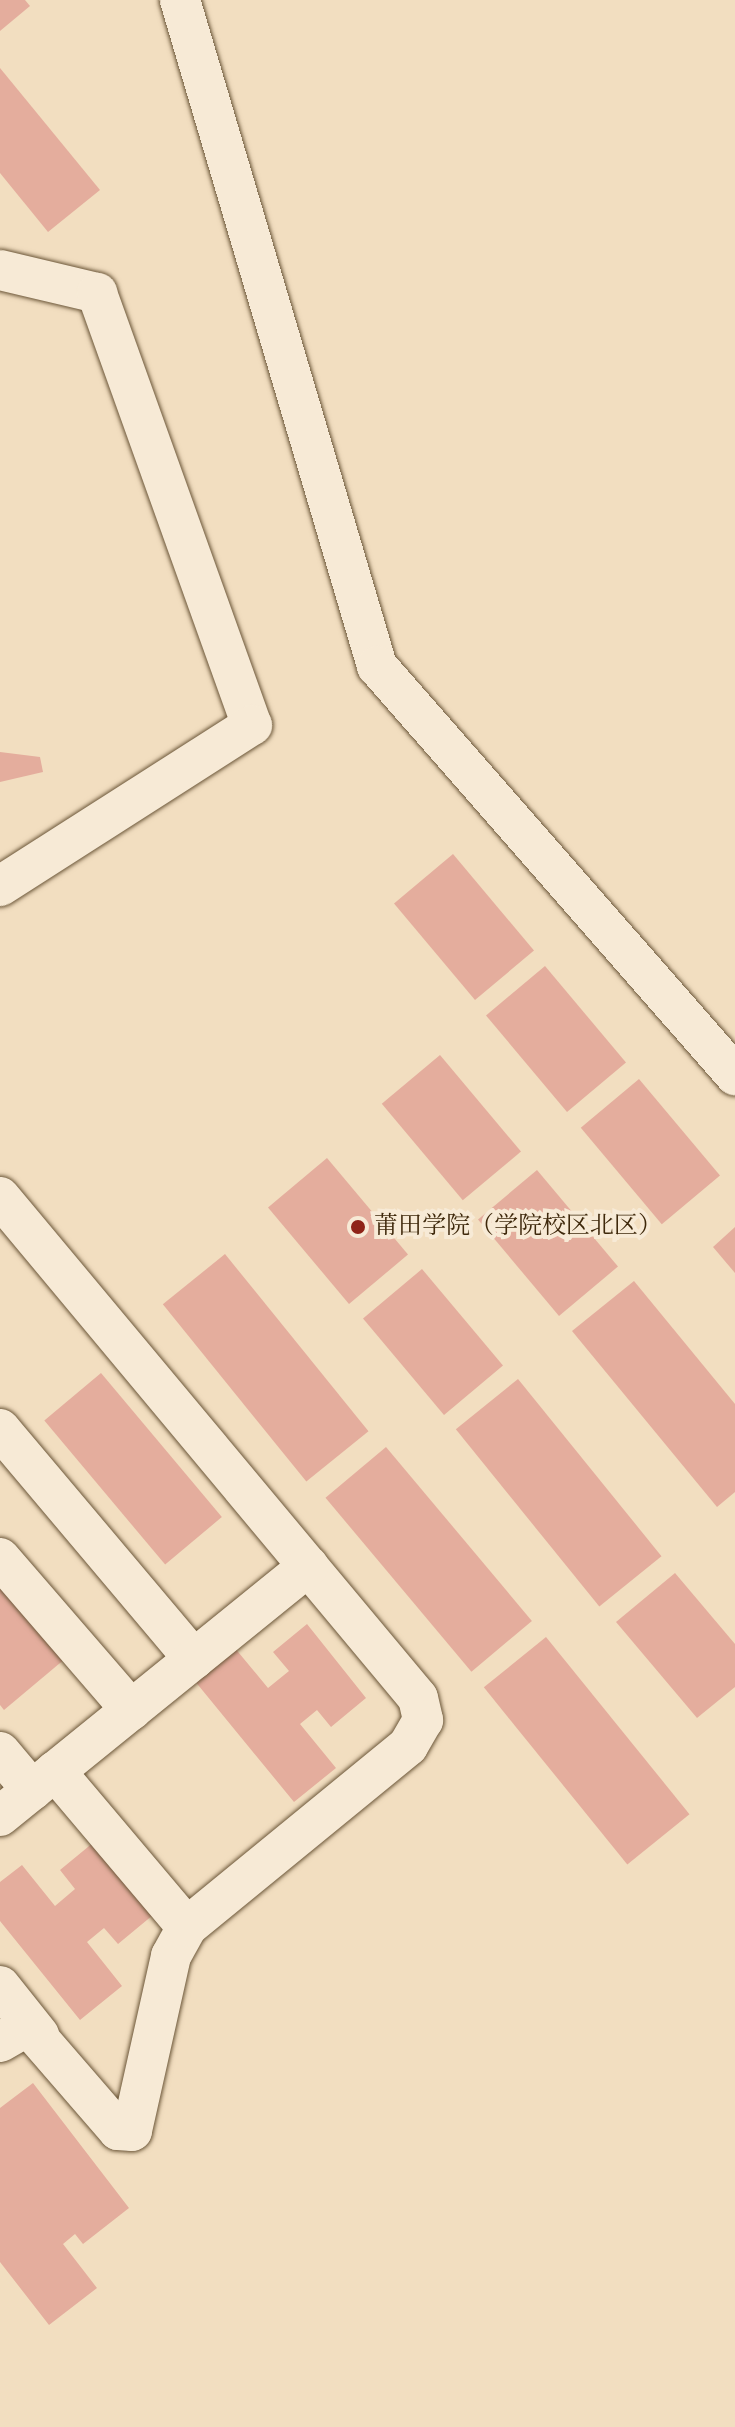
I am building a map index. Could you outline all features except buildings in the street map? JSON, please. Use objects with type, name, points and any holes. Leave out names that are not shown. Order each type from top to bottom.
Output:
[{"type":"street","points":[[180,0],[377,666],[735,1075]]},
{"type":"street","points":[[0,270],[97,293],[252,725],[0,886]]},
{"type":"street","points":[[0,1197],[418,1698],[423,1720],[408,1746],[187,1927],[171,1956],[132,2131],[118,2130],[0,1986]]},
{"type":"street","points":[[0,1429],[194,1659]]},
{"type":"street","points":[[0,1558],[131,1710]]},
{"type":"street","points":[[0,1816],[309,1566]]},
{"type":"street","points":[[0,1752],[44,1781],[187,1927]]},
{"type":"street","points":[[0,2042],[28,2026],[39,2035]]},
{"type":"place","name":"莆田学院（学院校区北区）","points":[[358,1227]]}]
